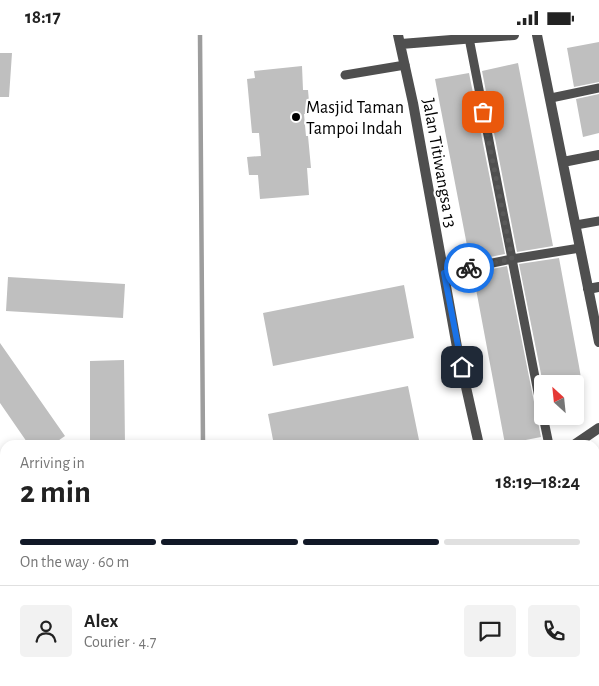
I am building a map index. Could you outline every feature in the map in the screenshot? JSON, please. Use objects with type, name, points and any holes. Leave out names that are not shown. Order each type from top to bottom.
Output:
[{"type":"street","points":[[400,40],[514,35]]},
{"type":"street","points":[[537,35],[580,248],[594,288],[599,342]]},
{"type":"street","name":"Jalan Titiwangsa 13","points":[[400,40],[458,347],[478,440]]},
{"type":"street","points":[[563,162],[599,155]]},
{"type":"street","points":[[581,440],[599,428]]},
{"type":"lane","points":[[469,38],[535,375]]},
{"type":"lane","points":[[345,75],[405,65]]},
{"type":"lane","points":[[551,99],[599,88]]},
{"type":"lane","points":[[576,225],[599,221]]},
{"type":"lane","points":[[444,273],[580,248]]},
{"type":"lane","points":[[545,425],[548,440]]},
{"type":"building","points":[[599,42],[599,82],[574,87],[567,48]]},
{"type":"building","points":[[0,53],[12,53],[9,97],[0,97]]},
{"type":"building","points":[[518,63],[553,246],[517,252],[482,71]]},
{"type":"building","points":[[302,66],[303,90],[308,90],[310,113],[304,114],[311,168],[307,168],[309,195],[260,199],[258,175],[249,175],[247,157],[261,156],[259,133],[252,133],[247,79],[255,78],[254,71]]},
{"type":"building","points":[[469,73],[505,254],[470,261],[435,79]]},
{"type":"building","points":[[599,94],[599,133],[583,137],[576,99]]},
{"type":"building","points":[[559,258],[580,375],[541,375],[519,264]]},
{"type":"building","points":[[507,266],[534,402],[534,425],[539,425],[541,437],[526,440],[504,440],[473,273]]},
{"type":"building","points":[[8,277],[125,284],[123,318],[6,311]]},
{"type":"building","points":[[404,285],[414,338],[273,366],[263,313]]},
{"type":"building","points":[[0,343],[65,436],[59,440],[26,440],[0,403]]},
{"type":"building","points":[[124,360],[125,440],[90,440],[90,361]]},
{"type":"building","points":[[408,386],[419,440],[273,440],[268,414]]},
{"type":"waterway","points":[[200,35],[203,440]]},
{"type":"way so far","points":[[469,268],[512,259],[483,112]]},
{"type":"place","name":"Masjid Taman Tampoi Indah","points":[[296,117]]},
{"type":"route","points":[[462,367],[444,273],[469,268]]}]
